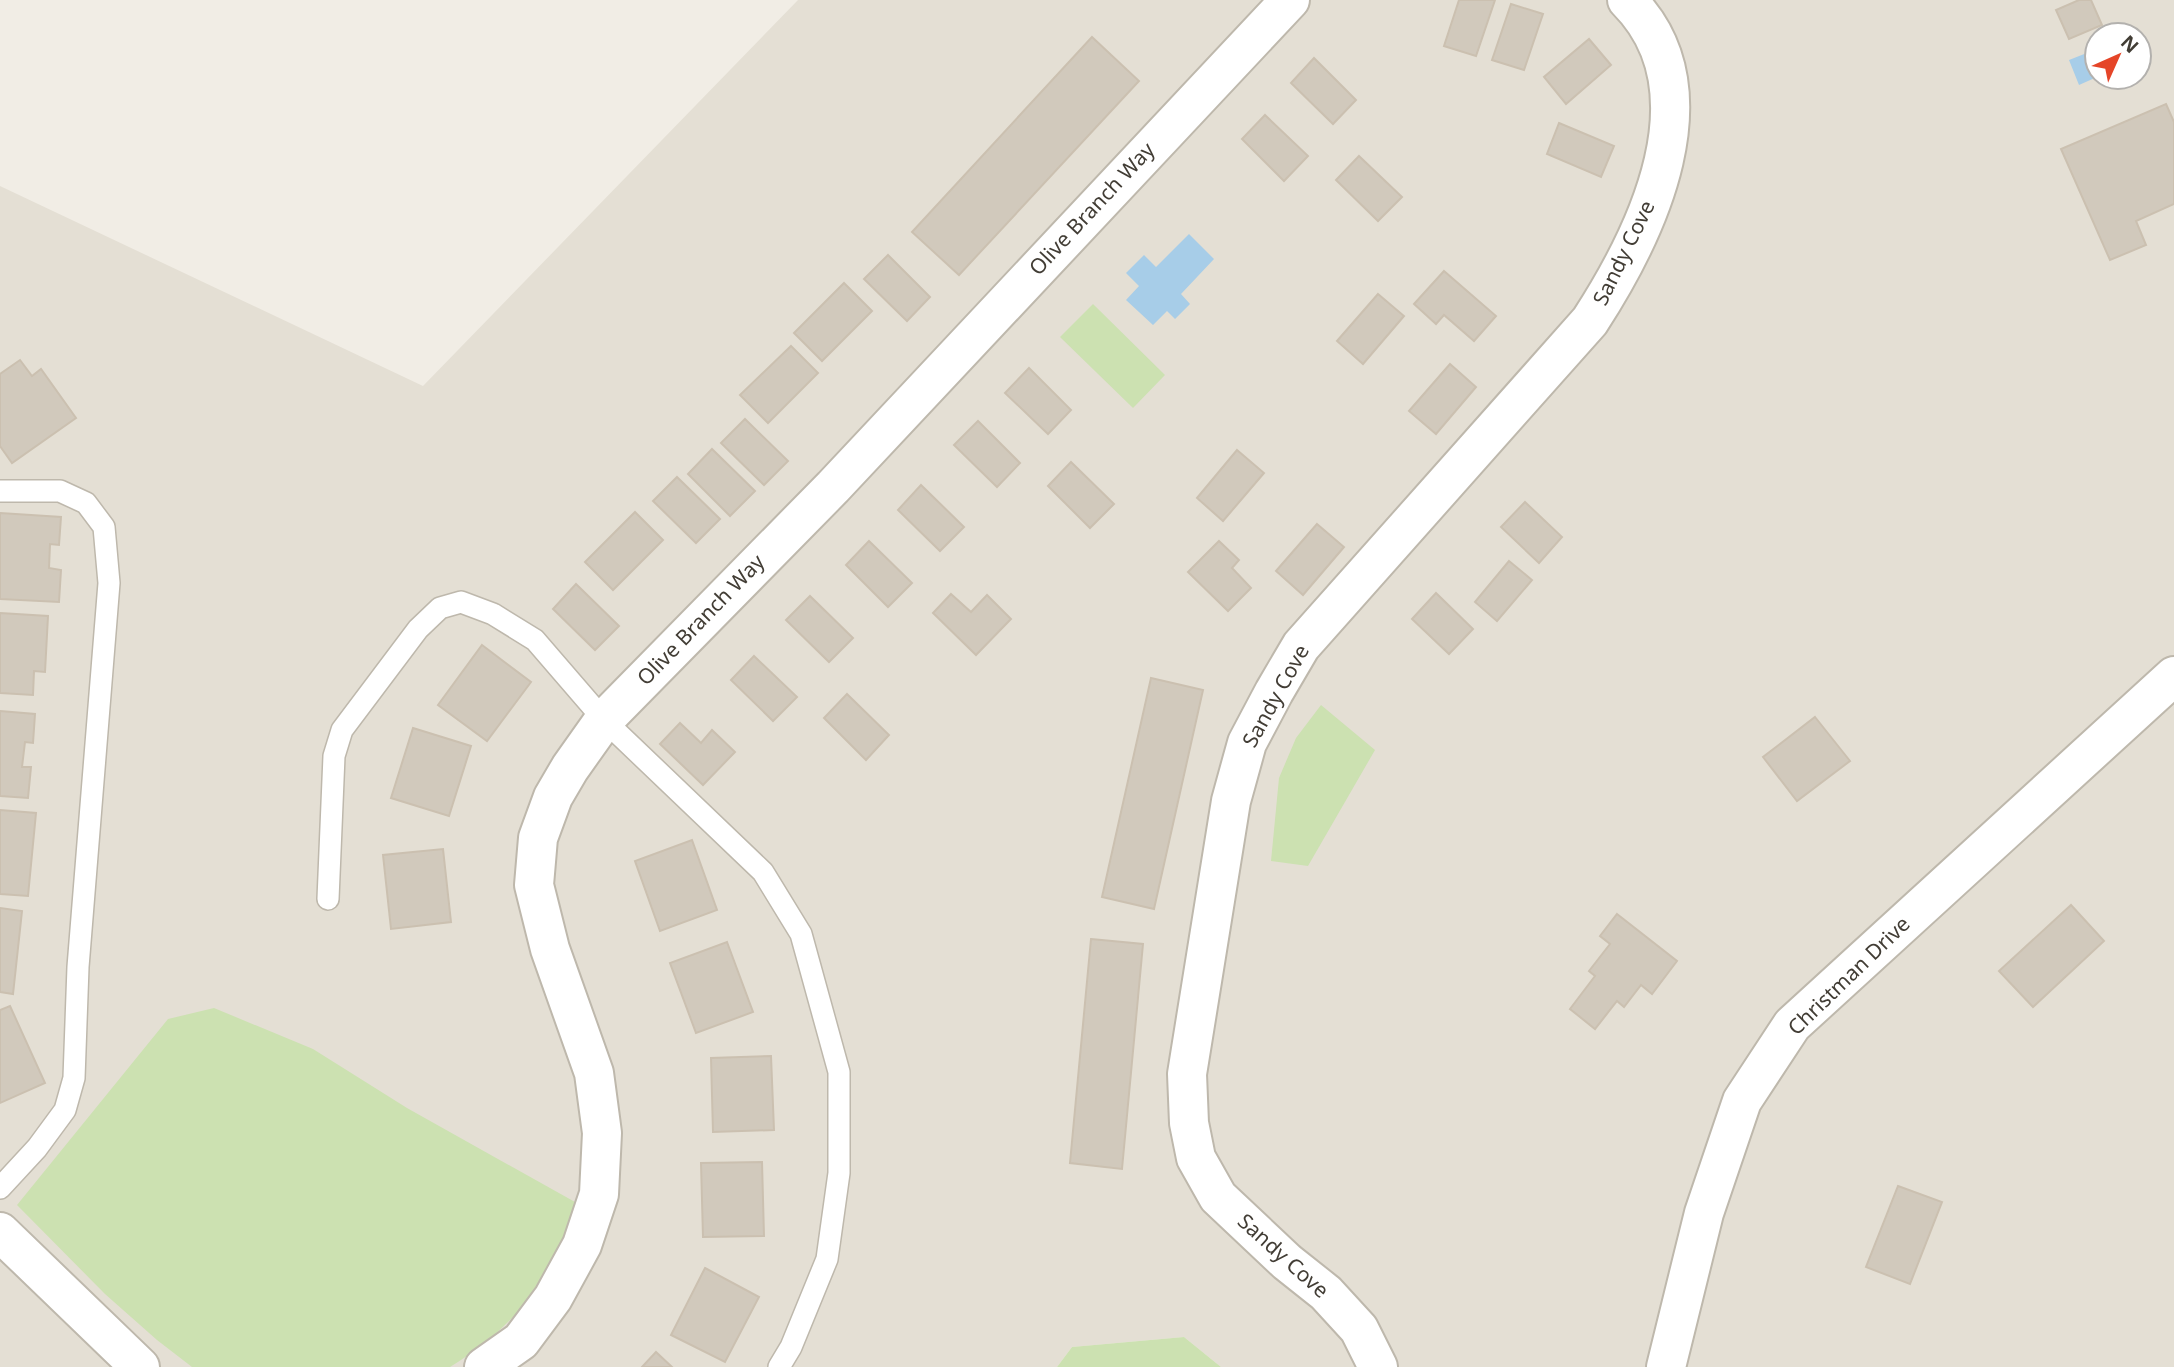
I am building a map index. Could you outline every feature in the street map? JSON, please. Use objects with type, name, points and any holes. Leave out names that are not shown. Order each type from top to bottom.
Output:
[{"type":"street","name":"Olive Branch Way","points":[[484,1367],[521,1341],[554,1298],[582,1245],[599,1194],[602,1133],[594,1073],[550,949],[534,885],[538,838],[553,797],[570,768],[604,720],[833,486],[1290,0]]},
{"type":"street","name":"Sandy Cove","points":[[1378,1367],[1359,1329],[1326,1293],[1287,1262],[1218,1197],[1196,1158],[1189,1122],[1187,1074],[1231,801],[1247,743],[1301,646],[1590,321],[1615,282],[1642,225],[1665,164],[1670,125],[1669,84],[1661,52],[1644,17],[1627,0]]},
{"type":"street","name":"Christman Drive","points":[[1666,1367],[1704,1213],[1742,1101],[1792,1025],[2174,676]]},
{"type":"street","points":[[0,1232],[140,1367]]},
{"type":"lane","points":[[0,491],[60,491],[86,503],[104,527],[109,583],[78,967],[74,1078],[65,1110],[37,1148],[0,1188]]},
{"type":"lane","points":[[328,899],[334,756],[342,730],[418,629],[440,608],[461,602],[493,614],[535,640],[604,720],[762,872],[801,934],[838,1072],[839,1173],[827,1259],[791,1347],[779,1367]]},
{"type":"shaded area","points":[[798,0],[2174,0],[2174,1367],[1221,1367],[1184,1337],[1072,1347],[1057,1367],[0,1367],[0,186],[423,386]]},
{"type":"green space","points":[[1093,304],[1165,375],[1133,408],[1060,337]]},
{"type":"green space","points":[[1321,705],[1375,750],[1308,866],[1271,861],[1279,778],[1296,738]]},
{"type":"green space","points":[[214,1008],[313,1049],[407,1108],[575,1202],[568,1235],[545,1277],[518,1312],[486,1342],[450,1367],[192,1367],[105,1294],[17,1205],[168,1019]]},
{"type":"green space","points":[[1184,1337],[1221,1367],[1057,1367],[1072,1347]]},
{"type":"water","points":[[2083,54],[2083,83],[2079,85],[2069,60]]},
{"type":"water","points":[[1189,234],[1214,259],[1181,294],[1190,304],[1175,319],[1167,311],[1153,325],[1126,300],[1139,286],[1126,273],[1144,255],[1156,267]]},
{"type":"building","points":[[1459,0],[1495,0],[1476,56],[1444,46]]},
{"type":"building","points":[[2079,0],[2091,0],[2100,21],[2083,21],[2083,33],[2069,39],[2056,10]]},
{"type":"building","points":[[1511,4],[1543,14],[1524,70],[1492,60]]},
{"type":"building","points":[[1092,37],[1139,81],[959,275],[912,232]]},
{"type":"building","points":[[1589,39],[1611,65],[1566,104],[1544,77]]},
{"type":"building","points":[[1314,58],[1356,100],[1333,124],[1291,83]]},
{"type":"building","points":[[2166,104],[2174,122],[2174,204],[2136,221],[2146,245],[2110,260],[2061,149]]},
{"type":"building","points":[[1265,115],[1308,156],[1284,181],[1242,139]]},
{"type":"building","points":[[1559,123],[1614,146],[1601,177],[1547,154]]},
{"type":"building","points":[[1359,156],[1402,197],[1378,221],[1336,180]]},
{"type":"building","points":[[888,255],[930,297],[907,321],[864,279]]},
{"type":"building","points":[[1444,271],[1496,316],[1474,341],[1444,315],[1436,324],[1414,304]]},
{"type":"building","points":[[844,283],[872,311],[822,361],[794,333]]},
{"type":"building","points":[[1378,294],[1404,316],[1363,364],[1337,341]]},
{"type":"building","points":[[791,346],[818,373],[768,423],[740,395]]},
{"type":"building","points":[[20,360],[32,376],[41,369],[76,418],[12,463],[0,446],[0,374]]},
{"type":"building","points":[[1450,364],[1476,387],[1436,434],[1409,411]]},
{"type":"building","points":[[1029,368],[1071,410],[1048,434],[1005,393]]},
{"type":"building","points":[[745,419],[788,461],[764,485],[721,443]]},
{"type":"building","points":[[978,421],[1020,463],[997,487],[954,445]]},
{"type":"building","points":[[712,449],[755,491],[730,516],[688,474]]},
{"type":"building","points":[[1237,450],[1264,473],[1223,521],[1197,498]]},
{"type":"building","points":[[1071,462],[1114,504],[1090,528],[1048,486]]},
{"type":"building","points":[[677,477],[720,519],[696,543],[653,501]]},
{"type":"building","points":[[921,485],[964,527],[940,551],[898,510]]},
{"type":"building","points":[[1525,502],[1562,537],[1539,563],[1501,527]]},
{"type":"building","points":[[635,512],[663,540],[613,590],[585,562]]},
{"type":"building","points":[[0,513],[61,517],[59,545],[50,544],[49,568],[61,570],[59,602],[0,599]]},
{"type":"building","points":[[1317,524],[1344,547],[1303,595],[1276,571]]},
{"type":"building","points":[[869,541],[912,583],[888,607],[846,565]]},
{"type":"building","points":[[1219,541],[1239,560],[1232,568],[1251,588],[1228,611],[1188,572]]},
{"type":"building","points":[[1509,561],[1532,580],[1497,621],[1475,602]]},
{"type":"building","points":[[576,584],[619,626],[595,650],[553,609]]},
{"type":"building","points":[[1436,593],[1473,629],[1449,654],[1412,619]]},
{"type":"building","points":[[951,594],[971,612],[987,595],[1011,619],[976,655],[933,613]]},
{"type":"building","points":[[810,596],[853,638],[829,662],[786,620]]},
{"type":"building","points":[[0,613],[48,616],[45,672],[34,671],[33,695],[0,693]]},
{"type":"building","points":[[482,645],[531,682],[487,741],[438,705]]},
{"type":"building","points":[[754,656],[797,697],[773,721],[731,680]]},
{"type":"building","points":[[1151,678],[1203,690],[1154,909],[1102,897]]},
{"type":"building","points":[[847,694],[889,735],[866,760],[824,718]]},
{"type":"building","points":[[0,711],[35,714],[33,743],[25,742],[22,767],[31,767],[28,798],[0,796]]},
{"type":"building","points":[[1815,717],[1850,761],[1797,801],[1763,757]]},
{"type":"building","points":[[680,723],[701,743],[712,730],[735,752],[703,785],[660,744]]},
{"type":"building","points":[[413,728],[471,746],[449,816],[391,798]]},
{"type":"building","points":[[0,810],[36,813],[28,896],[0,894]]},
{"type":"building","points":[[692,840],[717,910],[660,931],[635,861]]},
{"type":"building","points":[[443,849],[451,922],[391,929],[383,855]]},
{"type":"building","points":[[2071,905],[2104,941],[2033,1007],[1999,971]]},
{"type":"building","points":[[0,908],[22,911],[13,994],[0,992]]},
{"type":"building","points":[[1617,914],[1677,961],[1652,994],[1641,985],[1624,1007],[1617,1001],[1595,1029],[1570,1009],[1595,976],[1589,971],[1610,944],[1600,936]]},
{"type":"building","points":[[1091,939],[1143,944],[1122,1169],[1070,1163]]},
{"type":"building","points":[[727,942],[753,1012],[696,1033],[670,963]]},
{"type":"building","points":[[10,1006],[45,1083],[0,1103],[0,1010]]},
{"type":"building","points":[[771,1056],[774,1130],[713,1132],[711,1058]]},
{"type":"building","points":[[762,1162],[764,1236],[703,1237],[701,1163]]},
{"type":"building","points":[[1898,1186],[1942,1202],[1910,1284],[1866,1267]]},
{"type":"building","points":[[705,1268],[759,1297],[725,1362],[671,1335]]},
{"type":"building","points":[[656,1352],[672,1367],[642,1367]]}]
